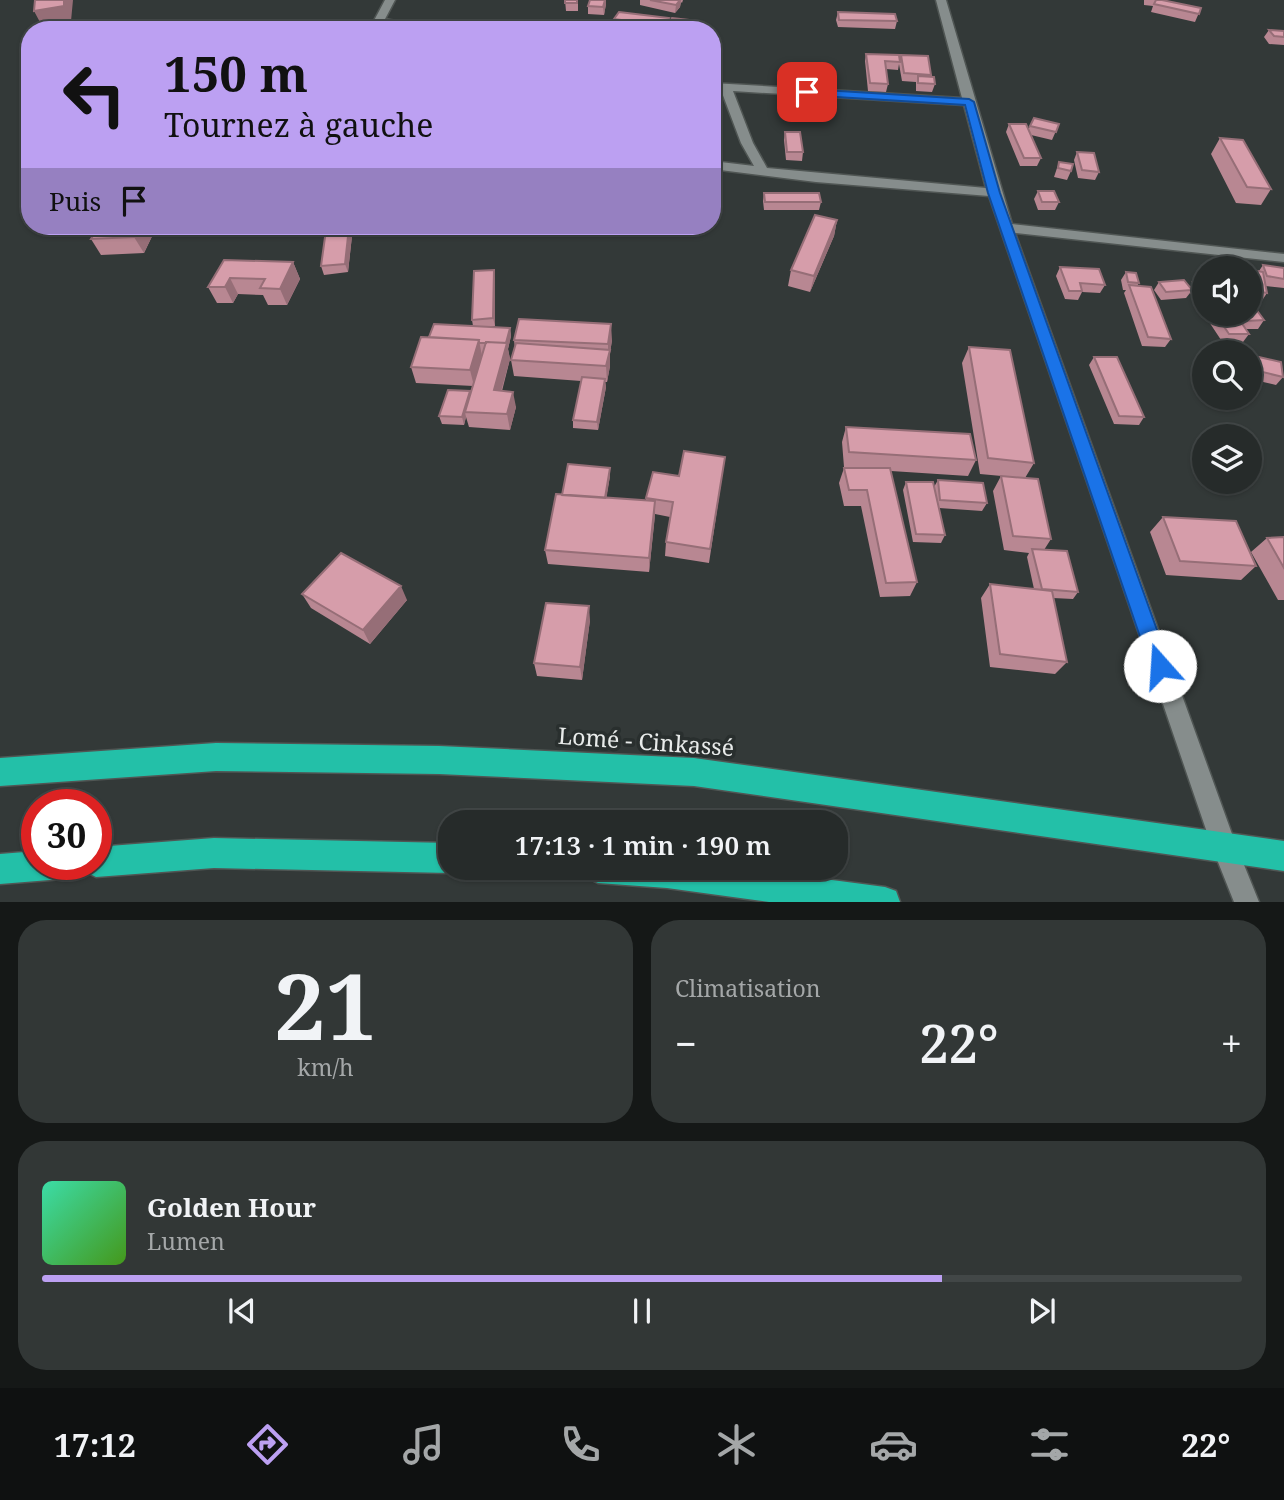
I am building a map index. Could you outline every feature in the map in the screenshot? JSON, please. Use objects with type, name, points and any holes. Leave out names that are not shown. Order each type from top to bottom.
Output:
[{"type":"highway","name":"Lomé - Cinkassé","points":[[0,772],[216,757],[439,760],[694,772],[1284,856]]},
{"type":"highway","points":[[112,861],[214,853],[438,858]]},
{"type":"highway","points":[[0,869],[21,867]]},
{"type":"highway","points":[[722,880],[885,901]]},
{"type":"street","points":[[379,21],[390,0]]},
{"type":"street","points":[[941,0],[994,193],[1224,846],[1247,901]]},
{"type":"street","points":[[721,87],[969,102]]},
{"type":"street","points":[[726,88],[747,144],[762,170]]},
{"type":"street","points":[[721,166],[816,178],[994,193]]},
{"type":"street","points":[[1006,228],[1284,258]]},
{"type":"building","points":[[35,0],[64,0],[64,6],[34,11]]},
{"type":"building","points":[[565,0],[577,0],[577,3],[565,3]]},
{"type":"building","points":[[590,0],[605,0],[603,7],[588,6]]},
{"type":"building","points":[[650,0],[680,0],[676,5]]},
{"type":"building","points":[[1156,0],[1201,8],[1199,14],[1154,4]]},
{"type":"building","points":[[619,12],[669,18],[667,21],[614,19]]},
{"type":"building","points":[[838,12],[895,14],[897,21],[839,20]]},
{"type":"building","points":[[672,18],[699,21],[670,21]]},
{"type":"building","points":[[1269,30],[1284,31],[1284,37],[1274,36]]},
{"type":"building","points":[[866,54],[899,55],[900,62],[885,61],[888,84],[870,83]]},
{"type":"building","points":[[901,55],[928,56],[931,75],[904,73]]},
{"type":"building","points":[[918,76],[934,77],[935,84],[918,83]]},
{"type":"building","points":[[1034,118],[1059,124],[1056,132],[1030,126]]},
{"type":"building","points":[[1009,124],[1026,124],[1041,158],[1024,158]]},
{"type":"building","points":[[785,132],[800,132],[803,152],[787,152]]},
{"type":"building","points":[[1220,138],[1243,140],[1271,189],[1247,187]]},
{"type":"building","points":[[1077,152],[1094,153],[1099,172],[1082,170]]},
{"type":"building","points":[[1059,162],[1073,164],[1071,171],[1058,168]]},
{"type":"building","points":[[1038,191],[1054,191],[1059,202],[1042,202]]},
{"type":"building","points":[[764,193],[819,193],[821,202],[765,202]]},
{"type":"building","points":[[815,215],[837,220],[814,276],[791,270]]},
{"type":"building","points":[[93,235],[135,235],[134,237],[91,239]]},
{"type":"building","points":[[325,235],[348,235],[345,264],[321,266]]},
{"type":"building","points":[[224,260],[293,262],[280,289],[260,288],[265,279],[230,278],[225,287],[208,287]]},
{"type":"building","points":[[1263,265],[1284,268],[1284,279],[1267,276]]},
{"type":"building","points":[[1060,267],[1099,269],[1105,285],[1080,283],[1082,291],[1069,291]]},
{"type":"building","points":[[494,270],[493,318],[472,320],[474,271]]},
{"type":"building","points":[[1126,272],[1136,273],[1139,283],[1128,282]]},
{"type":"building","points":[[1262,272],[1263,272],[1267,293],[1262,292]]},
{"type":"building","points":[[1184,280],[1192,290],[1166,292],[1159,282]]},
{"type":"building","points":[[1129,285],[1151,287],[1171,339],[1148,337]]},
{"type":"building","points":[[519,319],[611,324],[608,344],[514,340]]},
{"type":"building","points":[[434,324],[510,328],[506,343],[479,343],[479,340],[429,337]]},
{"type":"building","points":[[1224,326],[1244,326],[1249,334],[1229,334]]},
{"type":"building","points":[[421,337],[479,340],[470,370],[411,367]]},
{"type":"building","points":[[486,342],[507,343],[494,390],[513,392],[507,414],[465,412]]},
{"type":"building","points":[[516,343],[610,350],[606,366],[511,360]]},
{"type":"building","points":[[969,347],[1010,350],[1034,463],[988,458]]},
{"type":"building","points":[[1094,357],[1117,357],[1144,417],[1119,416]]},
{"type":"building","points":[[1262,358],[1281,362],[1283,377],[1262,372]]},
{"type":"building","points":[[582,377],[605,379],[597,422],[573,420]]},
{"type":"building","points":[[448,390],[470,391],[462,417],[439,416]]},
{"type":"building","points":[[846,427],[970,434],[976,460],[849,452]]},
{"type":"building","points":[[684,451],[725,457],[710,549],[666,542],[673,502],[646,498],[653,472],[679,476]]},
{"type":"building","points":[[568,464],[610,468],[605,498],[562,495]]},
{"type":"building","points":[[844,468],[890,468],[917,582],[886,583],[867,490],[849,490]]},
{"type":"building","points":[[1001,476],[1038,479],[1051,539],[1013,536]]},
{"type":"building","points":[[938,480],[983,483],[987,503],[940,500]]},
{"type":"building","points":[[906,482],[933,482],[945,535],[916,534]]},
{"type":"building","points":[[556,494],[655,501],[649,558],[545,550]]},
{"type":"building","points":[[1163,517],[1236,521],[1256,566],[1180,561]]},
{"type":"building","points":[[1284,537],[1284,568],[1267,538]]},
{"type":"building","points":[[1032,549],[1067,551],[1078,592],[1042,589]]},
{"type":"building","points":[[341,553],[401,586],[363,630],[302,594]]},
{"type":"building","points":[[990,584],[1052,591],[1067,662],[1000,654]]},
{"type":"building","points":[[546,603],[589,606],[580,667],[534,663]]},
{"type":"route","points":[[807,92],[969,102],[994,193],[1160,666]]}]
